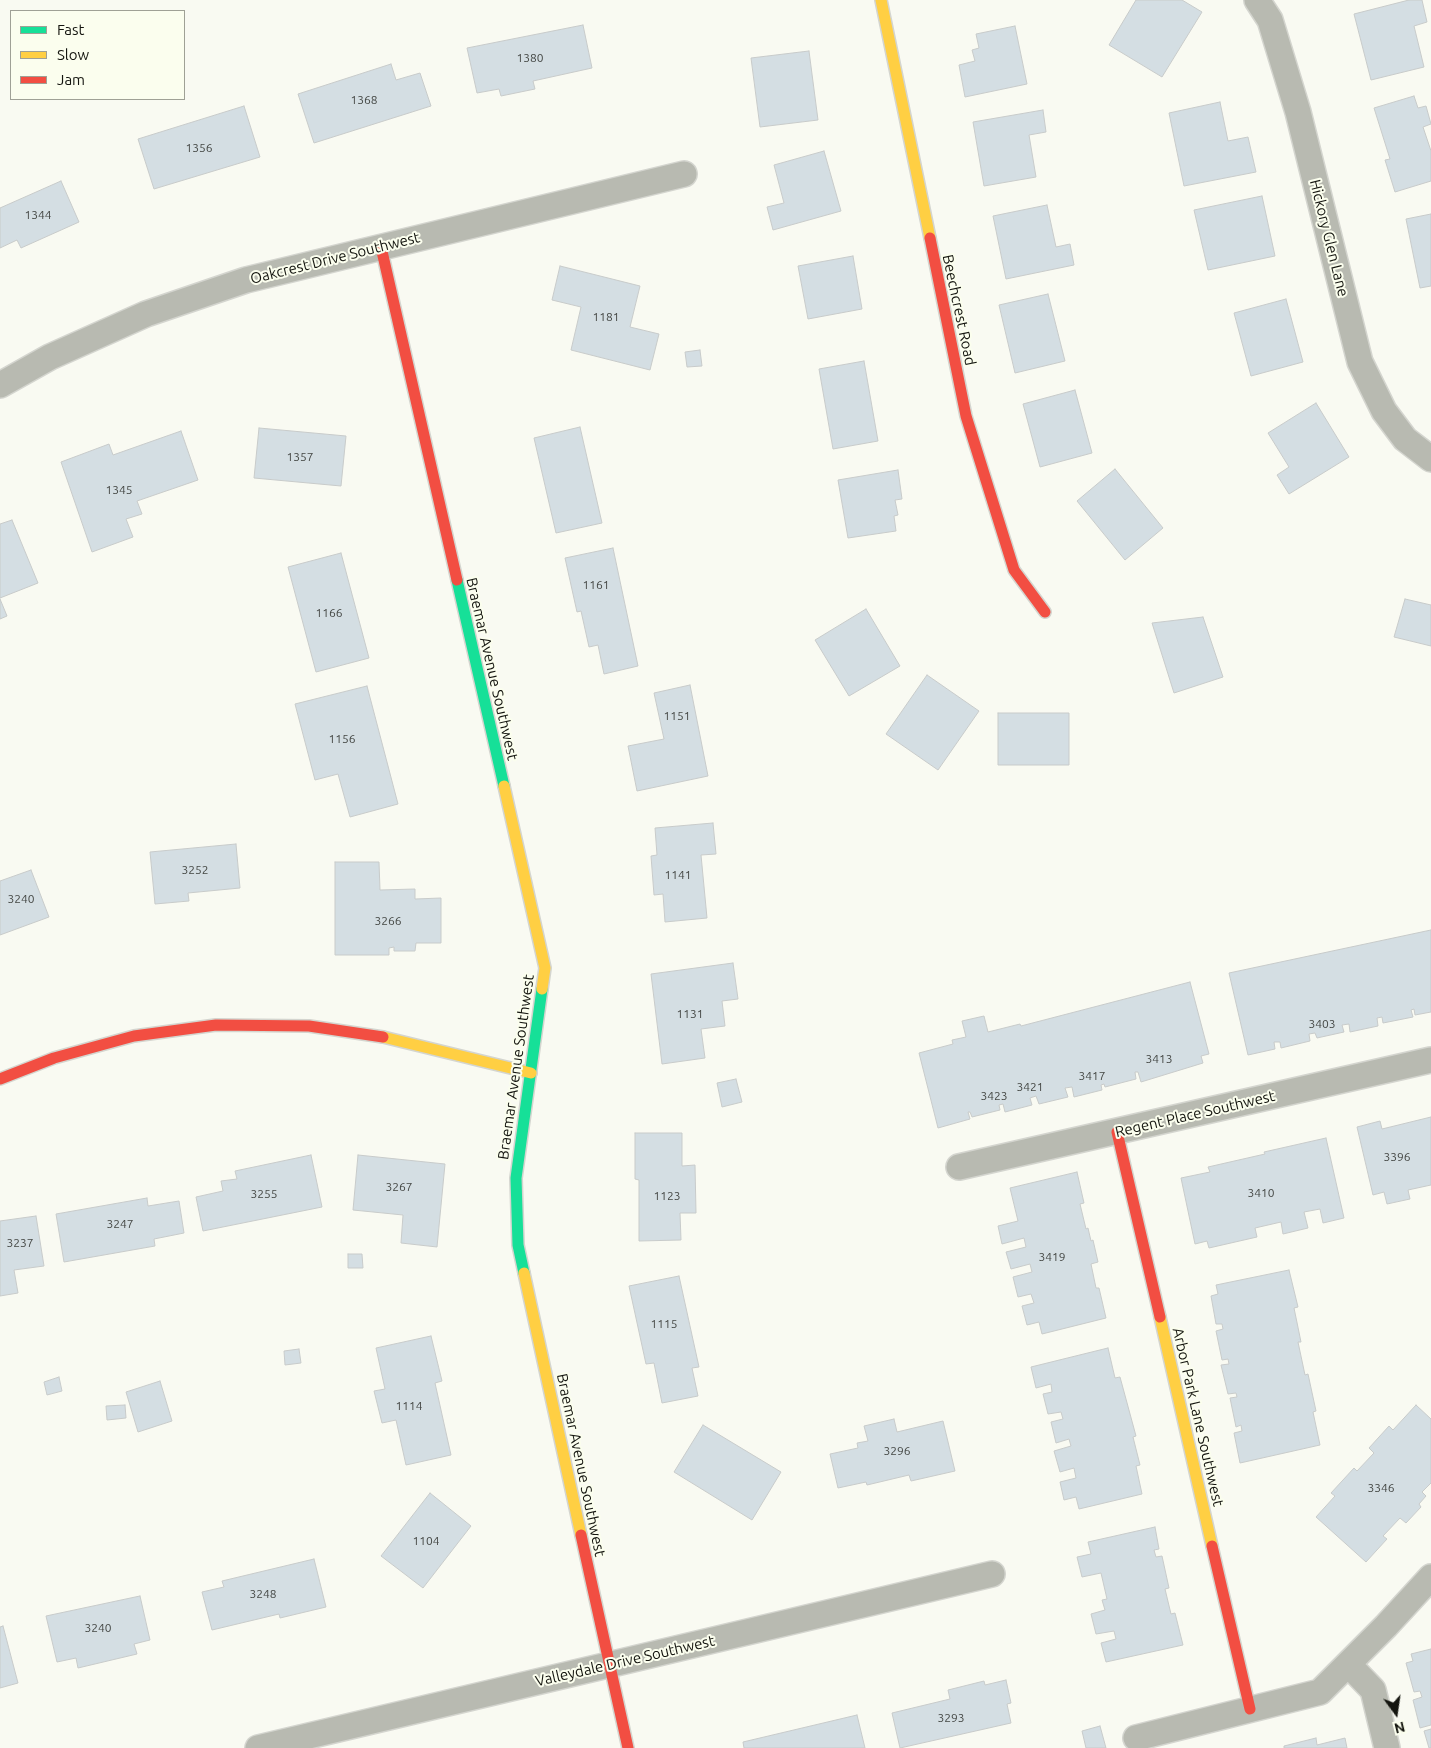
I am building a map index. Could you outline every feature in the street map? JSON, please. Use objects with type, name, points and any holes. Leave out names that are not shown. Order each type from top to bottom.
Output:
[{"type":"street","name":"Beechcrest Road","points":[[881,0],[966,416],[1014,570],[1045,612]]},
{"type":"street","name":"Hickory Glen Lane","points":[[1257,0],[1270,20],[1298,112],[1360,362],[1384,411],[1405,439],[1431,459]]},
{"type":"street","name":"Oakcrest Drive Southwest","points":[[0,385],[50,358],[146,314],[246,280],[684,174]]},
{"type":"street","name":"Braemar Avenue Southwest","points":[[381,247],[545,968],[516,1178],[518,1245],[628,1748]]},
{"type":"street","points":[[0,1079],[54,1058],[134,1036],[216,1025],[309,1026],[381,1036],[531,1073]]},
{"type":"street","name":"Regent Place Southwest","points":[[959,1167],[1431,1060]]},
{"type":"street","name":"Arbor Park Lane Southwest","points":[[1117,1132],[1250,1709]]},
{"type":"street","name":"Valleydale Drive Southwest","points":[[258,1748],[992,1574]]},
{"type":"street","points":[[1136,1738],[1320,1692],[1386,1626],[1431,1577]]},
{"type":"street","points":[[1348,1664],[1374,1690],[1387,1748]]},
{"type":"building","points":[[1136,0],[1182,0],[1202,12],[1162,77],[1109,45]]},
{"type":"building","points":[[1409,0],[1422,0],[1427,22],[1414,26],[1424,67],[1371,80],[1354,14]]},
{"type":"building","points":[[583,25],[592,68],[533,81],[535,89],[501,96],[499,89],[477,93],[467,48]]},
{"type":"building","points":[[1015,26],[1027,84],[965,97],[959,65],[975,61],[972,50],[979,48],[976,34]]},
{"type":"building","points":[[809,51],[818,120],[760,127],[751,58]]},
{"type":"building","points":[[391,64],[396,80],[420,73],[431,106],[314,143],[298,94]]},
{"type":"building","points":[[1414,96],[1418,108],[1426,106],[1431,124],[1423,127],[1431,151],[1431,181],[1395,192],[1385,160],[1390,159],[1374,108]]},
{"type":"building","points":[[1220,102],[1228,141],[1248,137],[1256,172],[1184,186],[1169,113]]},
{"type":"building","points":[[244,106],[260,157],[154,189],[138,139]]},
{"type":"building","points":[[1043,110],[1046,132],[1029,135],[1036,177],[984,186],[973,122]]},
{"type":"building","points":[[824,151],[841,211],[773,230],[767,207],[784,203],[774,165]]},
{"type":"building","points":[[61,181],[79,222],[21,248],[17,240],[0,248],[0,208]]},
{"type":"building","points":[[1262,196],[1275,256],[1208,270],[1194,210]]},
{"type":"building","points":[[1047,205],[1056,247],[1070,244],[1074,265],[1006,279],[993,216]]},
{"type":"building","points":[[1431,214],[1431,286],[1420,288],[1406,219]]},
{"type":"building","points":[[853,256],[862,309],[808,319],[798,266]]},
{"type":"building","points":[[560,266],[640,286],[630,327],[659,334],[650,370],[571,350],[581,307],[552,300]]},
{"type":"building","points":[[1048,294],[1065,361],[1015,373],[999,305]]},
{"type":"building","points":[[1286,299],[1303,362],[1251,376],[1234,313]]},
{"type":"building","points":[[700,350],[702,366],[687,367],[685,352]]},
{"type":"building","points":[[864,361],[878,441],[833,449],[819,369]]},
{"type":"building","points":[[1075,390],[1092,453],[1040,467],[1023,404]]},
{"type":"building","points":[[1316,403],[1349,457],[1289,494],[1277,475],[1289,467],[1268,433]]},
{"type":"building","points":[[580,427],[602,523],[556,533],[534,438]]},
{"type":"building","points":[[259,428],[346,436],[341,486],[254,478]]},
{"type":"building","points":[[181,431],[198,480],[137,501],[142,514],[126,519],[133,537],[92,552],[61,462],[109,444],[113,455]]},
{"type":"building","points":[[1115,469],[1163,528],[1125,560],[1077,501]]},
{"type":"building","points":[[898,470],[902,499],[895,500],[898,515],[894,516],[896,531],[848,538],[838,480]]},
{"type":"building","points":[[12,520],[38,583],[0,598],[0,524]]},
{"type":"building","points":[[613,548],[638,666],[604,674],[598,645],[589,647],[581,611],[577,612],[565,558]]},
{"type":"building","points":[[341,553],[369,658],[316,672],[288,567]]},
{"type":"building","points":[[0,599],[7,616],[0,619]]},
{"type":"building","points":[[1405,599],[1431,605],[1431,646],[1394,637]]},
{"type":"building","points":[[866,609],[900,666],[849,696],[815,640]]},
{"type":"building","points":[[1203,617],[1223,677],[1174,693],[1152,623]]},
{"type":"building","points":[[927,675],[979,711],[938,770],[886,734]]},
{"type":"building","points":[[690,685],[708,776],[637,791],[628,746],[664,739],[654,693]]},
{"type":"building","points":[[367,686],[398,804],[350,817],[338,774],[315,780],[295,704]]},
{"type":"building","points":[[998,713],[1069,713],[1069,765],[998,765]]},
{"type":"building","points":[[713,823],[716,854],[701,855],[707,918],[665,922],[663,894],[654,895],[651,856],[657,855],[655,828]]},
{"type":"building","points":[[236,844],[240,888],[188,893],[189,901],[155,904],[150,852]]},
{"type":"building","points":[[335,862],[379,862],[380,890],[415,889],[415,899],[441,898],[441,943],[416,943],[415,951],[394,951],[394,947],[389,948],[389,955],[335,955]]},
{"type":"building","points":[[31,870],[49,917],[0,935],[0,881]]},
{"type":"building","points":[[1431,930],[1431,1012],[1415,1015],[1414,1009],[1411,1010],[1413,1017],[1383,1023],[1382,1017],[1377,1018],[1378,1026],[1350,1032],[1349,1024],[1342,1025],[1344,1032],[1317,1038],[1315,1033],[1309,1034],[1310,1041],[1281,1048],[1280,1042],[1274,1042],[1275,1049],[1248,1055],[1229,973]]},
{"type":"building","points":[[733,963],[738,999],[722,1001],[725,1026],[701,1029],[705,1058],[662,1064],[651,974]]},
{"type":"building","points":[[1190,982],[1209,1054],[1201,1056],[1203,1063],[1141,1082],[1138,1072],[1135,1072],[1136,1079],[1105,1087],[1104,1084],[1101,1085],[1102,1090],[1074,1097],[1072,1087],[1065,1088],[1068,1097],[1039,1104],[1036,1096],[1030,1098],[1032,1105],[1005,1112],[1003,1104],[999,1105],[1000,1110],[972,1117],[970,1112],[968,1112],[970,1119],[938,1128],[919,1053],[953,1044],[952,1040],[966,1037],[962,1021],[984,1016],[988,1032],[1020,1024],[1021,1026]]},
{"type":"building","points":[[736,1079],[742,1102],[722,1107],[717,1083]]},
{"type":"building","points":[[1431,1117],[1431,1185],[1408,1190],[1410,1199],[1387,1204],[1384,1192],[1373,1195],[1357,1127],[1380,1121],[1382,1129]]},
{"type":"building","points":[[635,1133],[682,1133],[682,1166],[695,1165],[696,1213],[680,1213],[681,1240],[639,1241],[639,1180],[635,1179]]},
{"type":"building","points":[[1326,1138],[1344,1218],[1323,1223],[1320,1209],[1304,1212],[1308,1228],[1283,1234],[1281,1222],[1255,1228],[1257,1237],[1209,1248],[1207,1241],[1195,1244],[1181,1178],[1210,1172],[1208,1167]]},
{"type":"building","points":[[311,1155],[322,1207],[203,1231],[196,1197],[223,1191],[221,1181],[237,1179],[235,1171]]},
{"type":"building","points":[[358,1155],[445,1164],[437,1247],[401,1243],[403,1215],[353,1210]]},
{"type":"building","points":[[1077,1172],[1084,1203],[1080,1204],[1086,1229],[1088,1228],[1091,1241],[1093,1240],[1098,1262],[1091,1264],[1096,1288],[1099,1288],[1106,1318],[1042,1334],[1039,1322],[1027,1325],[1022,1306],[1034,1303],[1031,1294],[1018,1297],[1013,1277],[1032,1272],[1030,1264],[1011,1269],[1006,1252],[1026,1247],[1024,1238],[1002,1244],[998,1226],[1018,1221],[1010,1188]]},
{"type":"building","points":[[147,1198],[148,1206],[179,1201],[184,1233],[154,1239],[155,1246],[64,1262],[56,1214]]},
{"type":"building","points":[[36,1216],[44,1266],[14,1270],[18,1293],[0,1296],[0,1221]]},
{"type":"building","points":[[348,1254],[362,1254],[363,1268],[348,1268]]},
{"type":"building","points":[[1289,1270],[1298,1307],[1294,1308],[1301,1342],[1298,1342],[1305,1375],[1308,1374],[1316,1411],[1313,1412],[1320,1445],[1240,1463],[1234,1433],[1242,1431],[1241,1425],[1236,1427],[1230,1398],[1237,1397],[1236,1393],[1228,1394],[1221,1365],[1229,1364],[1228,1359],[1222,1360],[1216,1331],[1223,1329],[1222,1324],[1216,1324],[1211,1296],[1218,1294],[1216,1285]]},
{"type":"building","points":[[679,1276],[699,1367],[692,1368],[698,1396],[662,1403],[654,1363],[646,1364],[629,1286]]},
{"type":"building","points":[[431,1336],[442,1381],[435,1383],[451,1455],[406,1465],[396,1420],[382,1423],[374,1391],[385,1389],[376,1348]]},
{"type":"building","points":[[1108,1348],[1115,1378],[1120,1377],[1136,1436],[1133,1437],[1140,1465],[1136,1466],[1142,1494],[1079,1509],[1076,1497],[1064,1500],[1060,1482],[1076,1478],[1074,1468],[1060,1472],[1054,1451],[1071,1446],[1069,1439],[1056,1443],[1051,1422],[1063,1419],[1061,1412],[1048,1414],[1043,1394],[1052,1392],[1051,1384],[1036,1388],[1031,1367]]},
{"type":"building","points":[[299,1349],[301,1363],[285,1365],[284,1351]]},
{"type":"building","points":[[59,1377],[62,1391],[47,1395],[44,1382]]},
{"type":"building","points":[[160,1381],[172,1421],[138,1432],[126,1392]]},
{"type":"building","points":[[125,1405],[126,1418],[107,1420],[106,1406]]},
{"type":"building","points":[[1416,1405],[1431,1419],[1431,1483],[1422,1492],[1426,1496],[1419,1504],[1421,1507],[1406,1523],[1400,1518],[1383,1536],[1387,1539],[1366,1562],[1316,1517],[1335,1496],[1331,1493],[1354,1468],[1357,1471],[1374,1453],[1369,1448],[1389,1426],[1393,1430]]},
{"type":"building","points":[[894,1419],[897,1432],[943,1421],[955,1471],[911,1481],[909,1475],[867,1485],[866,1482],[838,1488],[830,1454],[858,1448],[857,1443],[868,1441],[864,1426]]},
{"type":"building","points":[[703,1425],[781,1472],[752,1520],[674,1472]]},
{"type":"building","points":[[430,1493],[471,1526],[423,1588],[381,1556]]},
{"type":"building","points":[[1155,1527],[1159,1549],[1154,1550],[1156,1557],[1162,1556],[1169,1588],[1165,1589],[1171,1614],[1175,1613],[1183,1645],[1106,1662],[1101,1643],[1116,1639],[1114,1631],[1096,1634],[1091,1614],[1105,1610],[1102,1600],[1107,1599],[1101,1573],[1082,1577],[1077,1557],[1091,1554],[1088,1542]]},
{"type":"building","points":[[314,1559],[326,1607],[280,1618],[279,1614],[212,1630],[202,1592],[224,1587],[222,1581]]},
{"type":"building","points":[[140,1596],[150,1640],[134,1644],[137,1654],[78,1668],[76,1658],[57,1662],[46,1616]]},
{"type":"building","points":[[3,1626],[18,1683],[0,1688],[0,1627]]},
{"type":"building","points":[[1431,1649],[1431,1725],[1420,1728],[1413,1700],[1422,1697],[1420,1691],[1414,1692],[1406,1663],[1413,1661],[1411,1654]]},
{"type":"building","points":[[1006,1680],[1011,1703],[1007,1704],[1011,1723],[900,1748],[892,1713],[950,1699],[948,1690],[984,1681],[985,1685]]},
{"type":"building","points":[[857,1715],[865,1748],[744,1748],[743,1742]]},
{"type":"building","points":[[1100,1726],[1106,1748],[1086,1748],[1082,1731]]},
{"type":"building","points":[[1431,1729],[1431,1748],[1429,1748],[1424,1731]]},
{"type":"building","points":[[1316,1738],[1317,1745],[1345,1738],[1347,1748],[1284,1748],[1284,1746]]},
{"type":"traffic: fast","points":[[457,580],[504,786]]},
{"type":"traffic: fast","points":[[524,1273],[518,1245],[516,1178],[542,989]]},
{"type":"traffic: slow","points":[[881,0],[930,238]]},
{"type":"traffic: slow","points":[[504,786],[545,968],[542,989]]},
{"type":"traffic: slow","points":[[383,1037],[531,1073]]},
{"type":"traffic: slow","points":[[524,1273],[581,1535]]},
{"type":"traffic: slow","points":[[1160,1317],[1212,1546]]},
{"type":"traffic: jam","points":[[930,238],[966,416],[1014,570],[1045,612]]},
{"type":"traffic: jam","points":[[381,247],[457,580]]},
{"type":"traffic: jam","points":[[0,1079],[54,1058],[134,1036],[216,1025],[309,1026],[383,1037]]},
{"type":"traffic: jam","points":[[1117,1132],[1160,1317]]},
{"type":"traffic: jam","points":[[581,1535],[628,1748]]},
{"type":"traffic: jam","points":[[1212,1546],[1250,1709]]}]
